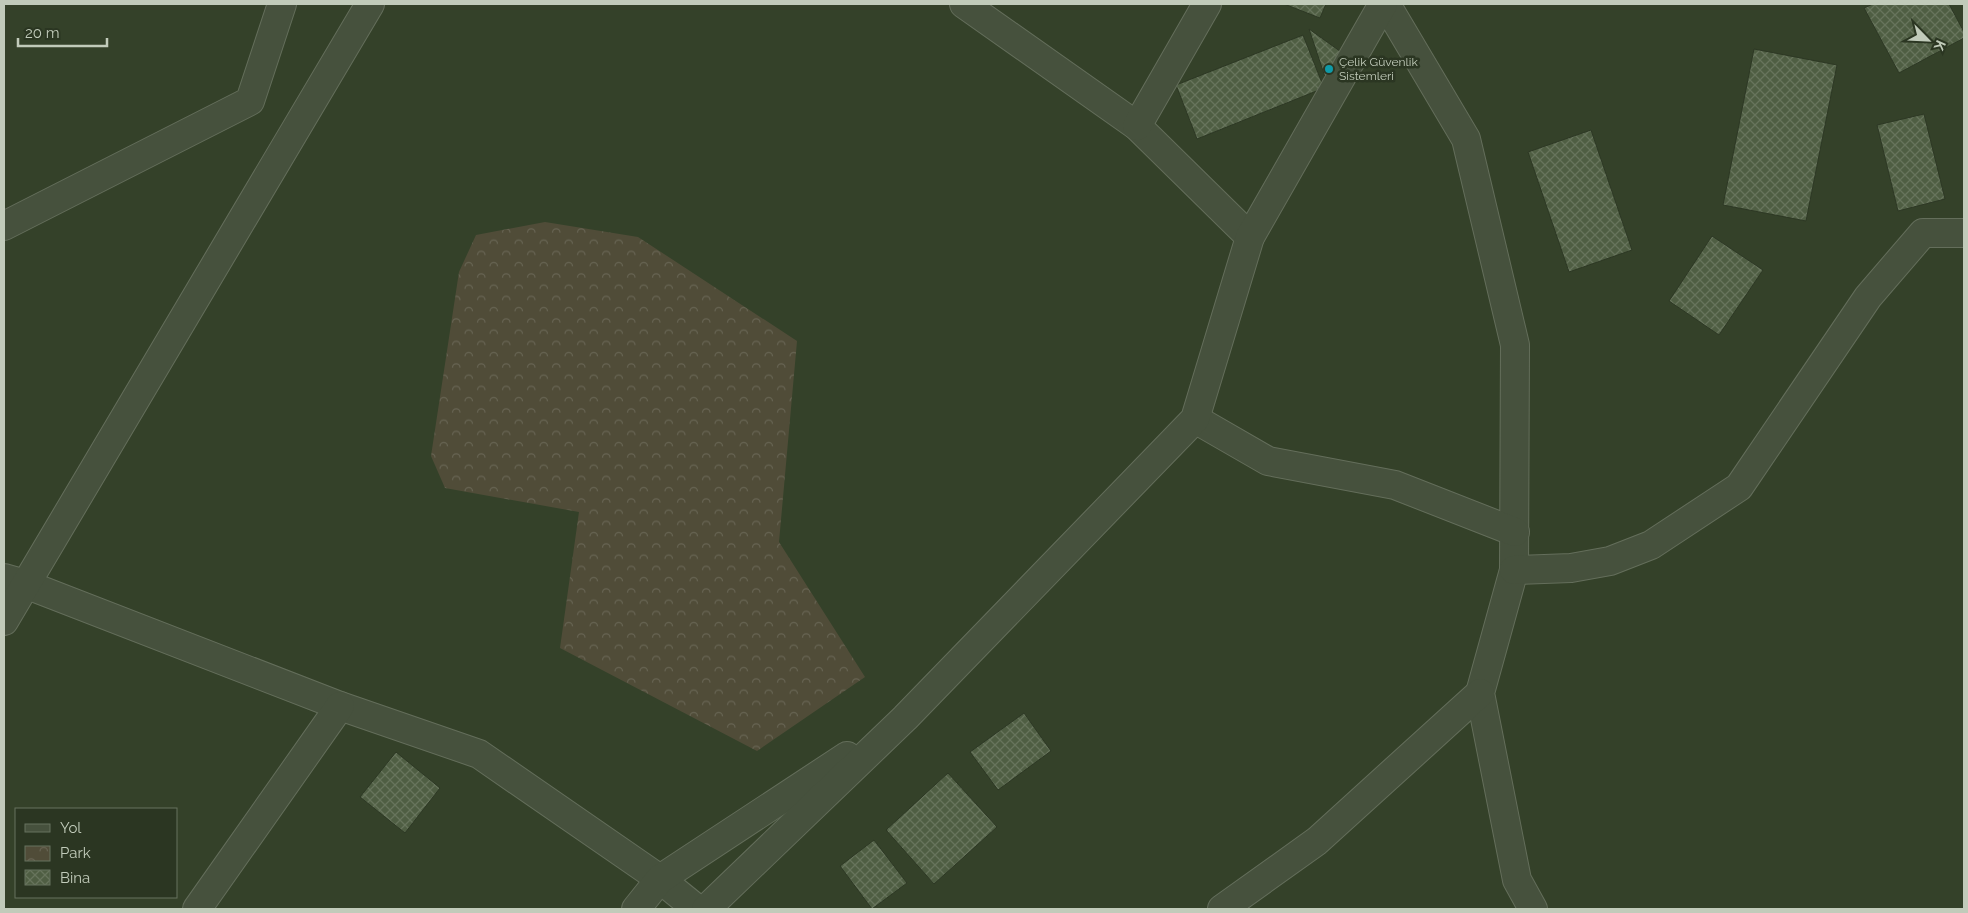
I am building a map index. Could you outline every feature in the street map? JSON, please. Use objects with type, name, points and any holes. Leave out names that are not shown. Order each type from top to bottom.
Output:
[{"type":"street","points":[[4,226],[250,101],[282,4]]},
{"type":"street","points":[[4,621],[14,581],[370,4]]},
{"type":"street","points":[[1137,126],[1207,4]]},
{"type":"street","points":[[706,909],[905,718],[1195,419],[1250,237],[1384,4],[1466,139],[1515,345],[1514,570],[1480,693],[1517,880],[1533,909]]},
{"type":"street","points":[[974,6],[1137,126],[1250,237]]},
{"type":"street","points":[[1514,570],[1571,568],[1610,561],[1651,545],[1739,487],[1868,297],[1923,233],[1964,233]]},
{"type":"street","points":[[1195,419],[1268,461],[1396,485],[1515,532]]},
{"type":"street","points":[[14,581],[340,706],[479,754],[660,880],[697,909]]},
{"type":"street","points":[[1236,905],[1317,841],[1480,693]]},
{"type":"street","points":[[197,909],[340,706]]},
{"type":"street","points":[[636,909],[660,880],[905,718]]},
{"type":"green space","points":[[545,222],[638,237],[797,341],[779,542],[865,677],[757,751],[560,648],[579,512],[445,488],[431,456],[459,272],[476,235]]},
{"type":"building","points":[[1284,4],[1326,4],[1320,18]]},
{"type":"building","points":[[1873,4],[1949,4],[1964,32],[1964,38],[1899,73],[1864,8]]},
{"type":"building","name":"Çelik Güvenlik Sistemleri","points":[[1309,29],[1344,54],[1327,83]]},
{"type":"building","points":[[1303,35],[1324,88],[1197,139],[1176,85]]},
{"type":"building","points":[[1754,49],[1837,65],[1806,221],[1723,205]]},
{"type":"building","points":[[1924,114],[1945,199],[1898,211],[1877,125]]},
{"type":"building","points":[[1591,130],[1632,250],[1569,272],[1528,152]]},
{"type":"building","points":[[1712,236],[1763,270],[1719,335],[1669,301]]},
{"type":"building","points":[[1024,713],[1051,751],[998,790],[970,752]]},
{"type":"building","points":[[396,752],[440,788],[405,833],[360,797]]},
{"type":"building","points":[[948,773],[997,827],[934,884],[886,830]]},
{"type":"building","points":[[874,840],[907,883],[872,909],[840,866]]},
{"type":"place","name":"Çelik Güvenlik Sistemleri","points":[[1329,69]]}]
